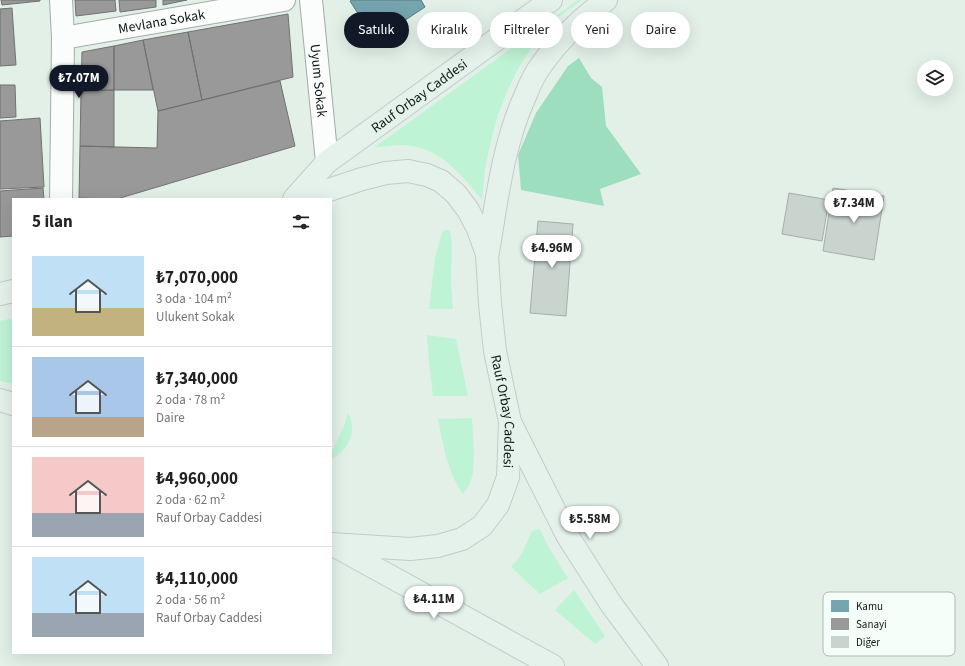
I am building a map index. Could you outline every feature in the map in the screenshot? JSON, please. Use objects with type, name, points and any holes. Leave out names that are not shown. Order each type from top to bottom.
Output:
[{"type":"main road","name":"Rauf Orbay Caddesi","points":[[295,198],[327,162],[532,7],[551,0]]},
{"type":"main road","name":"Rauf Orbay Caddesi","points":[[332,544],[410,549],[438,546],[462,539],[482,526],[498,505],[508,477],[510,422],[495,351],[487,254],[505,155],[518,112],[541,65],[575,26],[606,0]]},
{"type":"main road","name":"Rauf Orbay Caddesi","points":[[312,198],[326,191],[386,173],[408,172],[427,175],[441,181],[456,194],[468,210],[478,229],[487,254]]},
{"type":"main road","points":[[0,294],[12,291]]},
{"type":"main road","points":[[0,400],[12,404]]},
{"type":"main road","points":[[510,422],[567,535],[611,604],[656,666]]},
{"type":"main road","points":[[332,545],[553,666]]},
{"type":"street","points":[[61,0],[63,38],[61,198]]},
{"type":"street","name":"Mevlana Sokak","points":[[63,38],[284,0]]},
{"type":"street","name":"Uyum Sokak","points":[[311,0],[327,162]]},
{"type":"green space","points":[[578,0],[582,0],[563,14],[561,12]]},
{"type":"green space","points":[[512,48],[532,48],[519,67],[508,89],[498,115],[485,169],[482,200],[458,172],[439,156],[416,147],[403,145],[375,147]]},
{"type":"green space","points":[[579,58],[591,78],[602,87],[606,126],[641,174],[600,189],[604,206],[521,190],[518,155],[536,113],[568,66]]},
{"type":"green space","points":[[445,230],[450,231],[452,245],[451,285],[453,309],[429,309],[435,258],[442,233]]},
{"type":"green space","points":[[12,318],[12,384],[0,381],[0,321]]},
{"type":"green space","points":[[427,335],[456,339],[468,396],[433,396]]},
{"type":"green space","points":[[348,413],[352,423],[350,440],[343,450],[332,458],[332,451],[344,426]]},
{"type":"green space","points":[[472,418],[474,452],[473,473],[469,486],[463,494],[453,477],[450,468],[438,419]]},
{"type":"green space","points":[[540,529],[549,548],[568,578],[540,594],[511,567],[521,554],[532,531]]},
{"type":"green space","points":[[574,590],[605,636],[595,644],[555,610]]},
{"type":"building: Kamu","points":[[421,0],[425,7],[409,18],[409,12],[357,12],[350,1]]},
{"type":"building: Sanayi","points":[[1,0],[40,0],[40,1],[2,5]]},
{"type":"building: Sanayi","points":[[75,0],[115,0],[116,11],[76,16]]},
{"type":"building: Sanayi","points":[[119,0],[156,0],[156,7],[120,12]]},
{"type":"building: Sanayi","points":[[163,0],[187,0],[163,5]]},
{"type":"building: Sanayi","points":[[12,8],[16,65],[0,66],[0,9]]},
{"type":"building: Sanayi","points":[[288,14],[293,77],[202,100],[188,32]]},
{"type":"building: Sanayi","points":[[188,32],[202,100],[158,111],[143,40]]},
{"type":"building: Sanayi","points":[[143,40],[153,90],[114,90],[114,46]]},
{"type":"building: Sanayi","points":[[114,46],[114,90],[81,91],[82,52]]},
{"type":"building: Sanayi","points":[[280,81],[295,146],[120,198],[79,198],[80,146],[157,148],[158,111]]},
{"type":"building: Sanayi","points":[[0,85],[15,85],[16,117],[0,118]]},
{"type":"building: Sanayi","points":[[114,90],[114,147],[80,146],[81,91]]},
{"type":"building: Sanayi","points":[[40,118],[44,187],[0,189],[0,121]]},
{"type":"building: Sanayi","points":[[43,188],[44,198],[12,198],[12,236],[0,237],[0,191]]},
{"type":"building: Diğer","points":[[833,188],[884,196],[874,260],[823,251]]},
{"type":"building: Diğer","points":[[789,193],[829,200],[822,241],[782,234]]},
{"type":"building: Diğer","points":[[538,221],[573,224],[566,316],[530,313]]}]
